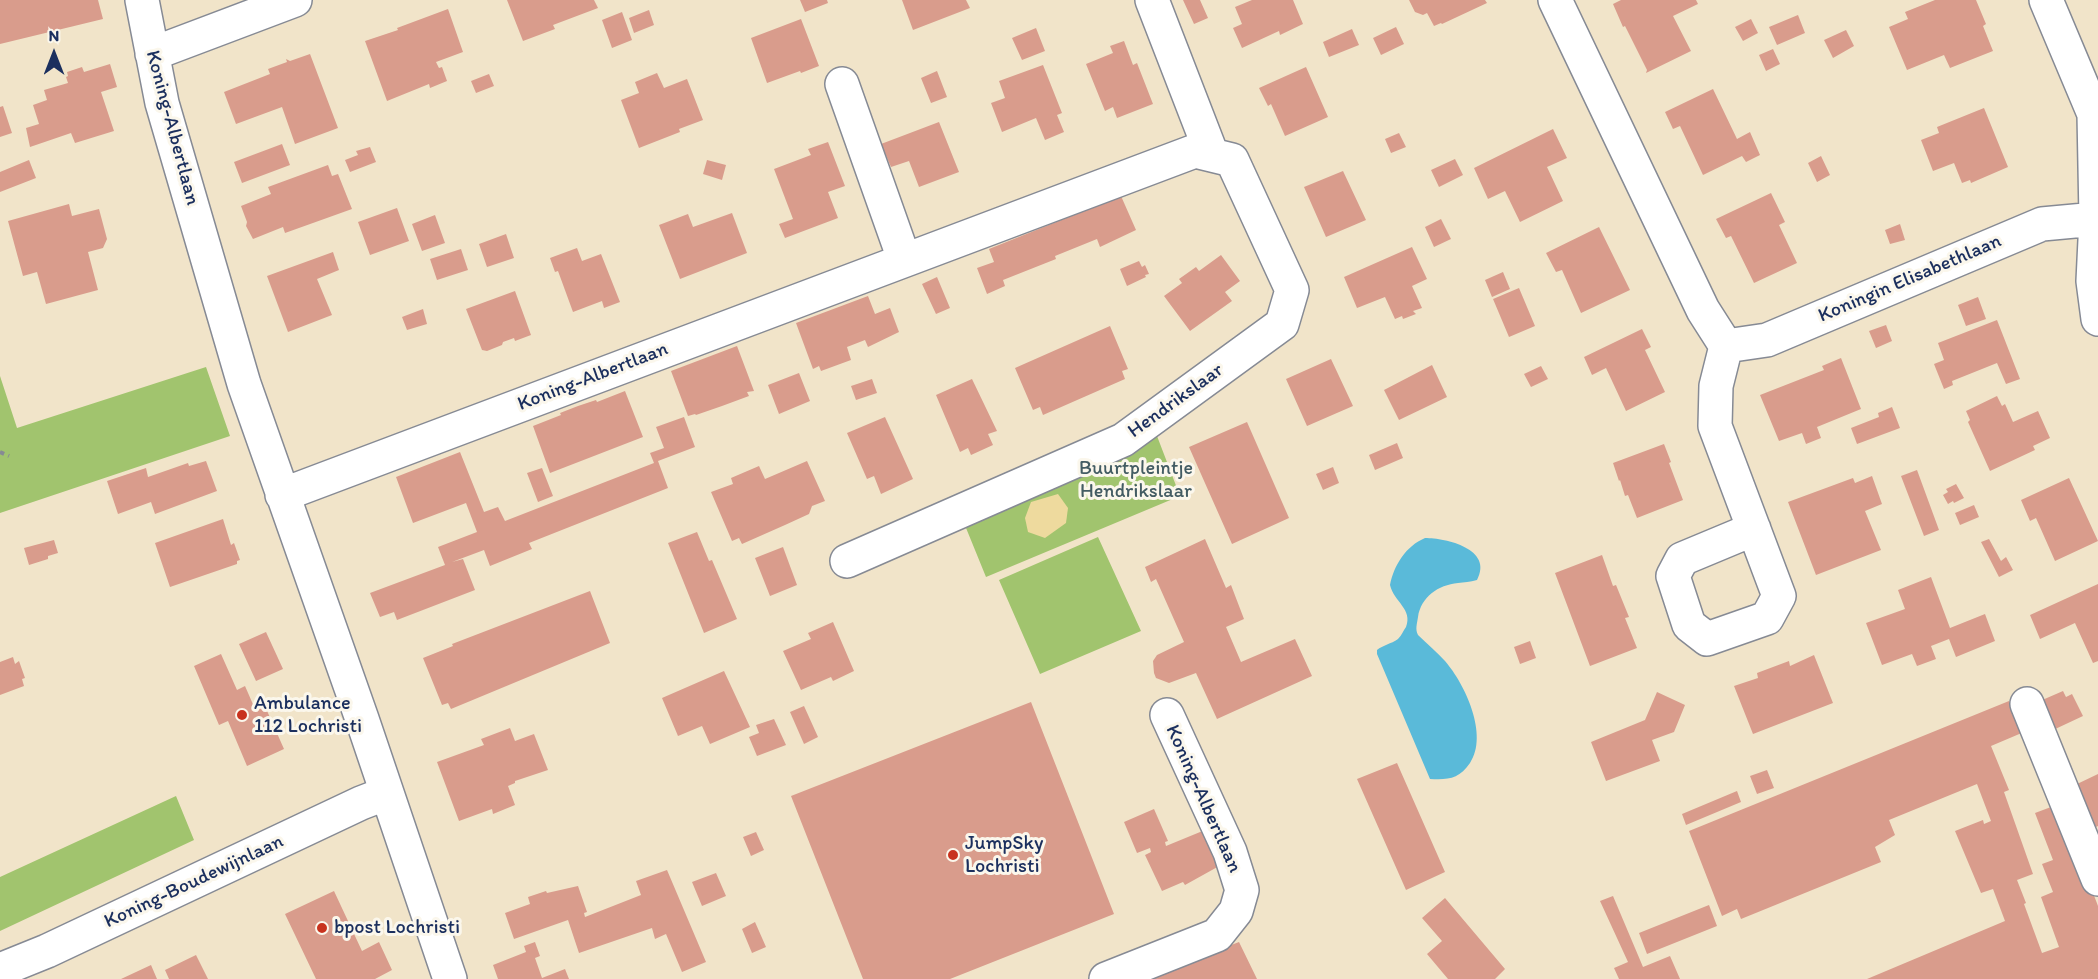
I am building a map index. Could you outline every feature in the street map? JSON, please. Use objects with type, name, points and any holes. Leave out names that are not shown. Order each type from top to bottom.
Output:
[{"type":"street","name":"Koning-Albertlaan","points":[[142,0],[162,102],[244,384],[450,979]]},
{"type":"street","points":[[152,54],[295,0]]},
{"type":"street","points":[[1152,0],[1212,155]]},
{"type":"street","points":[[1555,0],[1703,310],[1726,346],[1716,386],[1715,426],[1754,529]]},
{"type":"street","points":[[2046,0],[2094,114],[2096,219],[2093,281],[2098,319]]},
{"type":"street","points":[[842,84],[904,259]]},
{"type":"street","name":"Koning-Albertlaan","points":[[282,495],[1195,151],[1212,155]]},
{"type":"street","name":"Hendrikslaar","points":[[847,561],[1123,440],[1281,324],[1292,290],[1232,160],[1212,155]]},
{"type":"street","name":"Koningin Elisabethlaan","points":[[1726,346],[1767,340],[2042,224],[2096,219]]},
{"type":"street","points":[[2027,704],[2098,879]]},
{"type":"street","name":"Koning-Albertlaan","points":[[1106,979],[1217,935],[1236,910],[1242,890],[1230,852],[1167,715]]},
{"type":"street","name":"Koning-Boudewijnlaan","points":[[0,970],[47,951],[361,803],[387,793]]},
{"type":"path","points":[[0,452],[9,456]]},
{"type":"green space","points":[[206,367],[230,436],[0,513],[0,376],[17,428]]},
{"type":"green space","name":"Buurtpleintje Hendrikslaar","points":[[1157,436],[1180,496],[986,577],[964,523]]},
{"type":"green space","points":[[1098,537],[1141,631],[1040,674],[999,580]]},
{"type":"green space","points":[[176,796],[194,840],[0,931],[0,877]]},
{"type":"sand","points":[[1058,494],[1068,508],[1066,523],[1045,538],[1028,532],[1025,518],[1031,502]]},
{"type":"water","points":[[1425,538],[1444,540],[1465,547],[1474,553],[1481,569],[1477,580],[1451,584],[1437,589],[1427,598],[1418,617],[1416,629],[1418,635],[1453,671],[1467,696],[1476,724],[1475,752],[1470,763],[1457,775],[1442,779],[1430,779],[1377,654],[1379,648],[1398,639],[1406,627],[1407,615],[1390,585],[1394,570],[1402,557],[1418,541]]},
{"type":"building","points":[[0,0],[98,0],[103,19],[0,44]]},
{"type":"building","points":[[507,0],[594,0],[598,8],[553,25],[555,29],[523,41]]},
{"type":"building","points":[[800,0],[827,0],[828,3],[805,12]]},
{"type":"building","points":[[902,0],[966,0],[970,8],[913,30]]},
{"type":"building","points":[[1183,0],[1200,0],[1208,18],[1194,24]]},
{"type":"building","points":[[1252,0],[1293,0],[1303,24],[1280,35],[1279,31],[1242,48],[1233,28],[1242,24],[1235,7]]},
{"type":"building","points":[[1409,0],[1485,0],[1487,3],[1434,26],[1427,13],[1423,15],[1415,12]]},
{"type":"building","points":[[1621,0],[1696,0],[1698,4],[1673,16],[1691,51],[1646,73],[1647,70],[1613,4]]},
{"type":"building","points":[[1935,0],[1976,0],[1986,24],[1983,26],[1993,51],[1950,68],[1944,55],[1907,70],[1889,27],[1908,19],[1905,12]]},
{"type":"building","points":[[448,9],[463,52],[436,62],[439,68],[442,67],[447,81],[430,88],[429,84],[387,101],[365,41]]},
{"type":"building","points":[[649,10],[654,25],[634,33],[629,18]]},
{"type":"building","points":[[622,12],[632,40],[612,48],[602,20]]},
{"type":"building","points":[[1798,15],[1805,33],[1777,45],[1769,27]]},
{"type":"building","points":[[801,19],[819,66],[767,83],[751,38]]},
{"type":"building","points":[[1751,19],[1758,33],[1743,41],[1735,27]]},
{"type":"building","points":[[1396,27],[1404,44],[1381,55],[1373,38]]},
{"type":"building","points":[[1036,28],[1045,51],[1022,60],[1012,38]]},
{"type":"building","points":[[1352,29],[1359,45],[1329,57],[1323,42]]},
{"type":"building","points":[[1846,30],[1854,46],[1833,58],[1824,40]]},
{"type":"building","points":[[1124,41],[1133,65],[1137,63],[1153,104],[1117,118],[1113,107],[1105,111],[1086,64],[1113,53],[1110,46]]},
{"type":"building","points":[[1773,49],[1780,64],[1766,71],[1759,55]]},
{"type":"building","points":[[310,54],[338,128],[295,144],[282,107],[236,124],[224,92],[270,74],[268,69],[287,62],[286,59],[290,61]]},
{"type":"building","points":[[110,64],[117,87],[101,92],[114,131],[75,143],[71,133],[30,147],[26,128],[39,124],[33,105],[47,100],[44,90],[68,83],[67,72],[82,67],[84,72]]},
{"type":"building","points":[[1043,65],[1062,113],[1057,115],[1064,132],[1045,140],[1036,118],[1002,132],[991,103],[1005,98],[999,81]]},
{"type":"building","points":[[1306,67],[1328,117],[1285,136],[1271,104],[1268,106],[1259,88]]},
{"type":"building","points":[[937,71],[947,97],[931,103],[921,78]]},
{"type":"building","points":[[657,73],[664,88],[687,79],[703,120],[639,148],[621,100],[639,93],[635,82]]},
{"type":"building","points":[[489,74],[494,86],[476,93],[471,81]]},
{"type":"building","points":[[1713,89],[1737,139],[1750,132],[1760,155],[1746,162],[1742,156],[1703,175],[1680,126],[1673,129],[1665,112]]},
{"type":"building","points":[[3,106],[12,133],[0,137],[0,107]]},
{"type":"building","points":[[1984,108],[2008,167],[1971,183],[1970,180],[1962,183],[1954,163],[1933,171],[1921,140],[1939,133],[1937,127]]},
{"type":"building","points":[[939,122],[959,172],[919,187],[909,161],[891,167],[881,144]]},
{"type":"building","points":[[1553,129],[1567,158],[1547,167],[1563,201],[1520,222],[1505,191],[1488,199],[1474,168]]},
{"type":"building","points":[[1399,133],[1406,147],[1391,153],[1385,139]]},
{"type":"building","points":[[828,142],[845,186],[828,192],[838,218],[785,238],[779,224],[793,219],[774,169],[811,155],[808,149]]},
{"type":"building","points":[[282,144],[290,165],[242,183],[234,162]]},
{"type":"building","points":[[370,147],[376,162],[350,172],[345,160],[358,155],[356,151]]},
{"type":"building","points":[[1821,156],[1830,175],[1817,182],[1808,163]]},
{"type":"building","points":[[1455,159],[1463,175],[1439,187],[1431,170]]},
{"type":"building","points":[[29,160],[36,178],[0,192],[0,172]]},
{"type":"building","points":[[707,160],[726,165],[722,180],[703,174]]},
{"type":"building","points":[[328,165],[332,176],[338,174],[352,209],[285,233],[283,227],[253,239],[246,226],[247,222],[241,206],[271,194],[268,187]]},
{"type":"building","points":[[1343,171],[1366,220],[1326,237],[1304,187]]},
{"type":"building","points":[[1771,193],[1785,222],[1779,225],[1797,263],[1754,283],[1731,236],[1726,238],[1716,219]]},
{"type":"building","points":[[1121,196],[1136,230],[1100,247],[1097,239],[1055,256],[1056,259],[1003,280],[1005,286],[987,294],[977,268],[994,262],[989,249]]},
{"type":"building","points":[[69,204],[72,216],[99,209],[107,239],[103,248],[88,252],[98,290],[46,304],[37,272],[23,276],[8,221]]},
{"type":"building","points":[[397,208],[409,241],[370,255],[358,222]]},
{"type":"building","points":[[732,213],[747,253],[680,279],[659,225],[688,214],[693,227]]},
{"type":"building","points":[[435,215],[445,243],[422,251],[412,224]]},
{"type":"building","points":[[1441,219],[1451,239],[1434,247],[1425,227]]},
{"type":"building","points":[[1900,224],[1905,240],[1890,244],[1885,230]]},
{"type":"building","points":[[1599,227],[1630,290],[1581,313],[1562,270],[1556,272],[1546,253]]},
{"type":"building","points":[[506,234],[514,258],[487,267],[479,244]]},
{"type":"building","points":[[1412,247],[1427,279],[1412,286],[1422,308],[1413,311],[1416,314],[1403,319],[1402,316],[1395,319],[1385,297],[1357,308],[1344,277]]},
{"type":"building","points":[[577,248],[582,261],[601,254],[620,302],[604,308],[602,301],[573,312],[558,271],[555,272],[550,258]]},
{"type":"building","points":[[461,249],[468,270],[437,280],[430,259]]},
{"type":"building","points":[[333,252],[339,270],[317,279],[332,315],[288,332],[267,276]]},
{"type":"building","points":[[1221,255],[1240,281],[1225,292],[1232,301],[1190,331],[1164,296],[1182,283],[1179,279],[1196,267],[1199,271]]},
{"type":"building","points":[[1139,261],[1142,267],[1145,265],[1149,274],[1127,286],[1120,269]]},
{"type":"building","points":[[1503,272],[1510,289],[1492,297],[1485,280]]},
{"type":"building","points":[[937,277],[950,308],[936,314],[922,284]]},
{"type":"building","points":[[1519,288],[1535,326],[1509,337],[1493,299]]},
{"type":"building","points":[[515,291],[531,335],[515,341],[514,338],[503,342],[502,345],[487,351],[482,350],[466,309]]},
{"type":"building","points":[[868,296],[875,314],[890,308],[899,332],[868,347],[865,340],[847,347],[851,360],[821,371],[819,366],[813,369],[796,323]]},
{"type":"building","points":[[1978,297],[1986,319],[1966,326],[1958,305]]},
{"type":"building","points":[[423,309],[427,324],[407,330],[402,317]]},
{"type":"building","points":[[1997,320],[2020,379],[2006,384],[1997,363],[1952,381],[1953,385],[1944,389],[1934,364],[1944,360],[1938,343]]},
{"type":"building","points":[[1886,325],[1892,341],[1876,348],[1869,331]]},
{"type":"building","points":[[1110,326],[1128,369],[1122,371],[1125,379],[1043,415],[1040,407],[1033,410],[1015,368]]},
{"type":"building","points":[[1642,329],[1651,347],[1645,350],[1665,392],[1626,411],[1606,368],[1592,375],[1584,357]]},
{"type":"building","points":[[737,346],[754,391],[747,392],[749,396],[688,416],[671,371]]},
{"type":"building","points":[[1841,358],[1861,409],[1817,427],[1821,438],[1806,444],[1802,433],[1779,441],[1760,395],[1824,370],[1822,366]]},
{"type":"building","points":[[1331,359],[1353,406],[1307,426],[1286,379]]},
{"type":"building","points":[[1432,365],[1447,397],[1399,420],[1384,390]]},
{"type":"building","points":[[1541,366],[1548,379],[1531,387],[1524,374]]},
{"type":"building","points":[[799,373],[810,401],[779,414],[768,385]]},
{"type":"building","points":[[872,379],[877,393],[856,400],[851,386]]},
{"type":"building","points":[[972,379],[997,431],[988,434],[993,445],[971,455],[968,448],[960,452],[936,395]]},
{"type":"building","points":[[625,391],[643,437],[550,473],[533,426],[578,406],[596,400],[597,402]]},
{"type":"building","points":[[1997,396],[2002,406],[2005,404],[2013,422],[2038,411],[2050,438],[2033,446],[2035,450],[1990,471],[1968,422],[1970,420],[1966,411]]},
{"type":"building","points":[[1892,407],[1900,428],[1857,444],[1851,428],[1879,417],[1878,413]]},
{"type":"building","points":[[684,417],[695,447],[658,461],[668,488],[529,543],[532,549],[490,566],[484,550],[452,562],[463,559],[475,590],[397,620],[394,612],[380,617],[370,593],[445,565],[438,547],[477,532],[466,503],[413,523],[396,477],[460,452],[484,512],[498,507],[505,521],[654,463],[650,453],[664,448],[656,427]]},
{"type":"building","points":[[885,417],[913,479],[881,494],[874,476],[867,479],[847,433]]},
{"type":"building","points":[[1247,422],[1289,518],[1232,544],[1189,447]]},
{"type":"building","points":[[1397,443],[1403,458],[1375,470],[1369,455]]},
{"type":"building","points":[[1664,444],[1683,500],[1637,518],[1628,495],[1625,496],[1613,463]]},
{"type":"building","points":[[206,461],[217,491],[155,514],[151,502],[118,514],[107,481],[146,468],[148,477],[188,463],[189,466]]},
{"type":"building","points":[[807,461],[825,501],[812,506],[809,514],[742,544],[739,538],[732,541],[711,492],[733,484],[731,478],[759,466],[765,479]]},
{"type":"building","points":[[1333,467],[1339,483],[1323,490],[1316,474]]},
{"type":"building","points":[[542,468],[553,496],[538,502],[527,473]]},
{"type":"building","points":[[1917,470],[1939,530],[1924,536],[1901,476]]},
{"type":"building","points":[[1872,476],[1882,504],[1865,511],[1881,550],[1816,575],[1788,502],[1853,478],[1855,483]]},
{"type":"building","points":[[2069,478],[2098,541],[2055,561],[2036,518],[2030,521],[2021,500]]},
{"type":"building","points":[[1956,484],[1964,498],[1948,504],[1943,495],[1948,492],[1946,489]]},
{"type":"building","points":[[1974,505],[1979,517],[1960,525],[1955,513]]},
{"type":"building","points":[[223,519],[231,545],[234,543],[240,560],[237,564],[170,587],[155,543]]},
{"type":"building","points":[[697,532],[709,561],[712,560],[737,619],[704,633],[668,543]]},
{"type":"building","points":[[1205,539],[1226,588],[1231,585],[1244,619],[1226,627],[1241,662],[1295,639],[1312,676],[1217,719],[1196,673],[1169,683],[1156,678],[1153,661],[1157,655],[1184,642],[1156,579],[1151,582],[1145,567]]},
{"type":"building","points":[[1989,539],[2001,561],[2006,557],[2013,570],[1999,577],[1981,542]]},
{"type":"building","points":[[54,540],[58,553],[29,565],[24,548]]},
{"type":"building","points":[[783,547],[797,585],[770,596],[755,558]]},
{"type":"building","points":[[1602,555],[1613,586],[1616,585],[1629,617],[1625,618],[1637,648],[1590,666],[1555,573]]},
{"type":"building","points":[[1931,577],[1950,628],[1985,614],[1995,641],[1956,657],[1949,639],[1931,646],[1936,659],[1917,666],[1912,654],[1882,665],[1866,623],[1905,609],[1898,590]]},
{"type":"building","points":[[2098,584],[2098,661],[2093,663],[2075,623],[2040,639],[2030,615]]},
{"type":"building","points":[[590,591],[610,643],[451,709],[448,703],[442,705],[423,658],[453,646],[452,644]]},
{"type":"building","points":[[833,622],[854,671],[833,681],[831,677],[801,690],[783,651],[811,639],[808,633]]},
{"type":"building","points":[[266,632],[283,669],[256,681],[239,644]]},
{"type":"building","points":[[1530,641],[1536,658],[1520,664],[1514,647]]},
{"type":"building","name":"Ambulance 112 Lochristi","points":[[221,654],[237,690],[245,686],[255,709],[264,704],[284,749],[247,766],[228,721],[219,725],[194,666]]},
{"type":"building","points":[[1814,655],[1833,703],[1753,734],[1734,686],[1758,678],[1757,673],[1789,661],[1790,666]]},
{"type":"building","points":[[13,657],[15,664],[19,661],[25,678],[22,679],[24,686],[0,695],[0,662]]},
{"type":"building","points":[[724,671],[750,727],[710,744],[702,726],[678,736],[662,698]]},
{"type":"building","points":[[2063,691],[2066,697],[2072,694],[2083,716],[2051,731],[2040,701]]},
{"type":"building","points":[[1657,692],[1685,705],[1674,732],[1652,740],[1660,761],[1606,781],[1591,742],[1645,720]]},
{"type":"building","points":[[2009,701],[2024,732],[1991,746],[2009,790],[2004,792],[2033,874],[2017,880],[2026,903],[2024,904],[2042,953],[2059,947],[2041,897],[2053,892],[2042,864],[2053,860],[2035,813],[2059,804],[2098,906],[2098,979],[1867,979],[2005,921],[1993,889],[1981,893],[1955,831],[1983,820],[1984,824],[1991,821],[1977,784],[1889,820],[1895,835],[1875,847],[1881,862],[1741,919],[1737,909],[1722,916],[1689,831]]},
{"type":"building","name":"JumpSky Lochristi","points":[[1031,702],[1114,914],[950,979],[863,979],[791,796]]},
{"type":"building","points":[[804,706],[818,737],[804,744],[790,712]]},
{"type":"building","points":[[774,719],[786,745],[757,756],[749,737],[759,733],[756,725]]},
{"type":"building","points":[[510,728],[515,741],[534,734],[548,770],[515,781],[508,786],[515,805],[493,814],[492,809],[459,821],[437,762],[484,745],[481,739]]},
{"type":"building","points":[[1397,763],[1445,872],[1406,890],[1357,779]]},
{"type":"building","points":[[1767,770],[1774,788],[1757,794],[1750,776]]},
{"type":"building","points":[[2098,774],[2098,826],[2092,829],[2075,785]]},
{"type":"building","points":[[1737,791],[1741,802],[1686,825],[1682,814]]},
{"type":"building","points":[[1154,809],[1168,841],[1165,842],[1166,846],[1205,830],[1221,865],[1185,885],[1183,882],[1162,891],[1145,855],[1151,852],[1150,848],[1137,853],[1124,822]]},
{"type":"building","points":[[756,832],[764,850],[751,856],[743,837]]},
{"type":"building","points":[[667,870],[706,962],[682,972],[666,934],[655,939],[652,928],[579,953],[568,920],[514,939],[505,913],[530,904],[528,897],[546,891],[547,893],[578,886],[587,912],[584,913],[585,917],[641,895],[636,881]]},
{"type":"building","points":[[716,873],[726,896],[702,906],[692,882]]},
{"type":"building","name":"bpost Lochristi","points":[[334,891],[362,951],[379,942],[392,970],[375,979],[316,979],[285,914]]},
{"type":"building","points":[[1613,896],[1643,967],[1670,956],[1680,979],[1619,979],[1614,968],[1628,962],[1600,901]]},
{"type":"building","points":[[1445,898],[1505,969],[1495,979],[1448,979],[1427,954],[1442,941],[1422,918]]},
{"type":"building","points":[[1709,905],[1717,926],[1647,954],[1639,933]]},
{"type":"building","points":[[755,922],[766,947],[752,953],[742,929]]},
{"type":"building","points":[[535,942],[540,956],[535,958],[542,978],[565,969],[569,979],[498,979],[493,965],[526,952],[524,946]]},
{"type":"building","points":[[1239,942],[1257,979],[1144,979]]},
{"type":"building","points":[[196,955],[208,979],[169,979],[165,970]]},
{"type":"building","points":[[151,965],[157,979],[121,979]]},
{"type":"place","name":"Ambulance 112 Lochristi","points":[[242,715]]},
{"type":"place","name":"JumpSky Lochristi","points":[[953,855]]},
{"type":"place","name":"bpost Lochristi","points":[[322,928]]}]
